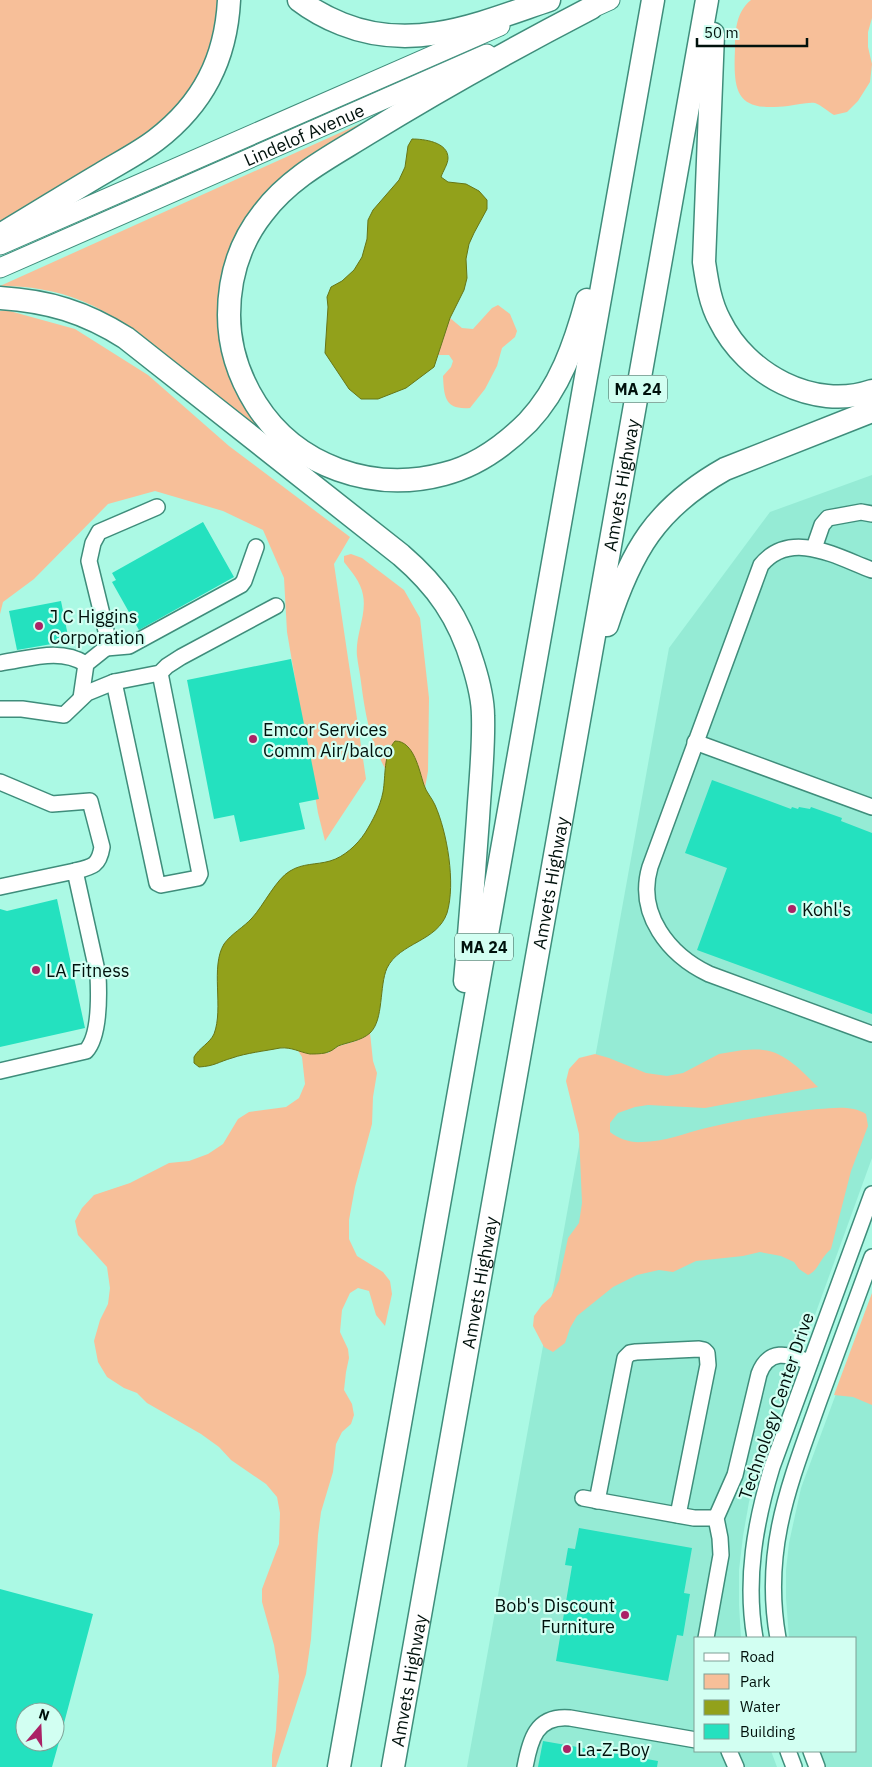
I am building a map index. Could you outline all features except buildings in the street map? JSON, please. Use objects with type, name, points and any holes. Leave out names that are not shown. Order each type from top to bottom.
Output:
[{"type":"highway","points":[[0,235],[145,148],[175,125],[190,109],[208,82],[217,62],[223,42],[229,0]]},
{"type":"highway","points":[[299,0],[330,20],[352,28],[390,36],[413,37],[446,33],[549,0]]},
{"type":"highway","name":"MA 24","points":[[340,1767],[653,0]]},
{"type":"highway","name":"Amvets Highway","points":[[393,1767],[707,0]]},
{"type":"highway","points":[[715,0],[704,247],[707,282],[716,313],[724,329],[751,363],[786,385],[796,389],[827,395],[848,395],[872,390]]},
{"type":"highway","points":[[600,4],[471,71],[312,168],[286,188],[263,212],[251,229],[234,269],[229,302],[229,323],[232,345],[241,378],[263,415],[277,431],[301,451],[317,461],[337,470],[380,480],[412,480],[445,474],[466,466],[488,454],[509,439],[527,423],[548,397],[568,358],[598,257],[630,127]]},
{"type":"highway","points":[[0,298],[46,304],[74,311],[108,326],[126,338],[420,571],[434,587],[458,624],[478,680],[482,703],[483,738],[468,948],[431,1252]]},
{"type":"highway","points":[[569,778],[607,623],[635,555],[652,528],[686,495],[705,480],[726,469],[872,410]]},
{"type":"main road","name":"Lindelof Avenue","points":[[0,245],[558,0]]},
{"type":"main road","name":"Lindelof Avenue","points":[[0,268],[600,4]]},
{"type":"street","points":[[80,698],[86,664],[106,648],[109,642],[90,561],[93,543],[100,532],[157,507]]},
{"type":"street","points":[[814,548],[822,524],[828,518],[860,512],[872,514]]},
{"type":"street","points":[[872,570],[814,548],[794,546],[782,549],[770,556],[761,565],[695,742],[648,874],[646,887],[648,905],[658,929],[686,962],[700,970],[872,1034]]},
{"type":"street","points":[[106,648],[129,646],[241,585],[256,547]]},
{"type":"street","points":[[0,709],[22,709],[64,715],[80,698],[96,688],[114,682],[160,673],[167,666],[182,657],[276,606]]},
{"type":"street","points":[[0,663],[62,654],[77,658],[86,664]]},
{"type":"street","points":[[114,682],[157,883],[161,885],[198,878],[200,874],[160,673]]},
{"type":"street","points":[[695,742],[872,807]]},
{"type":"street","points":[[0,782],[52,804],[90,801],[102,847],[98,860],[94,865],[75,871],[0,887]]},
{"type":"street","points":[[0,1071],[80,1054],[86,1051],[93,1041],[99,998],[98,975],[75,871]]},
{"type":"street","name":"Technology Center Drive","points":[[755,1637],[751,1573],[754,1538],[759,1512],[772,1467],[872,1194]]},
{"type":"street","points":[[778,1637],[773,1596],[773,1574],[782,1508],[872,1257]]},
{"type":"street","points":[[678,1515],[708,1365],[707,1353],[700,1348],[630,1353],[626,1358],[590,1500],[678,1515],[702,1519],[716,1518]]},
{"type":"street","points":[[706,1637],[721,1555],[716,1518],[737,1470],[761,1369],[767,1360],[776,1356],[789,1356],[810,1362]]},
{"type":"street","points":[[525,1767],[529,1746],[537,1730],[545,1723],[561,1718],[694,1740]]},
{"type":"street","points":[[729,1752],[736,1767]]},
{"type":"street","points":[[788,1752],[794,1767]]},
{"type":"street","points":[[811,1752],[817,1767]]},
{"type":"shaded area","points":[[872,475],[872,1158],[759,1469],[749,1502],[739,1570],[741,1637],[694,1637],[694,1752],[771,1752],[777,1767],[467,1767],[669,648],[770,512]]},
{"type":"shaded area","points":[[856,1340],[872,1349],[872,1767],[826,1767],[820,1752],[857,1752],[857,1637],[789,1637],[786,1570],[789,1543],[801,1488]]},
{"type":"green space","points":[[0,0],[217,0],[216,22],[210,53],[197,78],[177,108],[139,138],[0,223]]},
{"type":"green space","points":[[751,0],[872,0],[872,18],[868,32],[868,47],[872,64],[870,82],[858,101],[847,112],[834,115],[815,103],[771,107],[758,106],[742,97],[737,88],[735,78],[735,35],[739,16]]},
{"type":"green space","points":[[366,121],[317,152],[228,254],[217,306],[220,349],[236,388],[262,427],[259,432],[137,334],[105,312],[72,297],[52,291],[0,286]]},
{"type":"green space","points":[[498,305],[510,314],[517,331],[515,337],[502,348],[497,366],[485,389],[470,408],[455,407],[445,396],[443,376],[451,367],[453,361],[449,355],[438,355],[450,318],[462,328],[473,329],[492,308]]},
{"type":"green space","points":[[6,310],[75,329],[148,375],[229,446],[350,537],[334,564],[366,779],[325,841],[318,813],[287,632],[284,578],[263,530],[223,511],[155,491],[108,504],[34,579],[3,602],[0,614],[0,311]]},
{"type":"green space","points":[[351,554],[362,558],[404,590],[420,618],[429,698],[428,771],[425,788],[419,769],[408,746],[389,749],[386,770],[372,738],[364,705],[357,656],[364,603],[363,595],[358,581],[344,562],[344,556]]},
{"type":"green space","points":[[370,1033],[373,1061],[377,1073],[373,1097],[372,1124],[355,1187],[349,1220],[349,1239],[357,1256],[383,1272],[390,1281],[392,1294],[385,1326],[376,1315],[369,1291],[358,1288],[350,1293],[342,1310],[340,1332],[348,1349],[349,1358],[344,1390],[352,1404],[354,1415],[351,1424],[342,1432],[336,1444],[333,1472],[321,1512],[311,1639],[306,1674],[276,1767],[272,1767],[279,1676],[274,1645],[262,1602],[262,1589],[279,1544],[280,1513],[277,1497],[266,1484],[231,1460],[219,1447],[201,1434],[147,1403],[137,1393],[124,1388],[107,1377],[98,1362],[94,1341],[100,1320],[108,1304],[110,1288],[107,1267],[78,1235],[75,1221],[82,1208],[94,1195],[130,1183],[169,1163],[189,1161],[208,1154],[223,1144],[238,1119],[249,1112],[286,1107],[299,1098],[305,1084],[302,1057],[297,1049],[309,1054],[328,1053],[339,1046],[356,1041]]},
{"type":"green space","points":[[743,1050],[763,1050],[779,1055],[793,1064],[818,1087],[705,1108],[648,1105],[635,1107],[618,1113],[610,1123],[610,1132],[621,1139],[629,1141],[650,1142],[733,1122],[790,1112],[843,1108],[861,1111],[866,1114],[868,1126],[851,1171],[831,1249],[815,1270],[808,1275],[799,1269],[794,1262],[781,1256],[760,1252],[743,1256],[696,1261],[673,1272],[659,1270],[637,1275],[613,1287],[577,1316],[570,1328],[565,1343],[553,1352],[544,1347],[533,1326],[534,1316],[551,1297],[559,1280],[568,1238],[579,1223],[582,1203],[579,1134],[566,1081],[569,1069],[579,1058],[595,1054],[646,1073],[667,1076],[683,1073],[719,1054]]},
{"type":"green space","points":[[872,1293],[872,1405],[853,1397],[834,1395]]},
{"type":"water","points":[[412,139],[434,142],[444,148],[448,160],[441,177],[448,182],[466,184],[479,191],[487,200],[487,209],[469,244],[466,259],[467,278],[464,290],[450,318],[434,367],[406,388],[378,399],[361,399],[349,389],[325,353],[327,297],[331,287],[342,281],[354,270],[362,257],[367,239],[368,220],[373,210],[399,180],[405,167],[408,146]]},
{"type":"water","points":[[395,741],[407,746],[415,757],[425,788],[435,805],[443,829],[449,858],[451,887],[447,913],[442,923],[427,936],[393,959],[385,975],[377,1020],[370,1033],[366,1036],[324,1053],[310,1054],[280,1048],[243,1055],[213,1065],[199,1067],[194,1063],[194,1057],[212,1037],[217,1024],[218,964],[224,944],[252,918],[275,886],[290,871],[310,864],[335,859],[345,854],[358,842],[371,823],[380,803],[388,752]]},
{"type":"place","name":"J C Higgins Corporation","points":[[39,626]]},
{"type":"place","name":"Emcor Services Comm Air/balco","points":[[253,739]]},
{"type":"place","name":"Kohl's","points":[[792,909]]},
{"type":"place","name":"LA Fitness","points":[[36,970]]},
{"type":"place","name":"Bob's Discount Furniture","points":[[625,1615]]},
{"type":"place","name":"La-Z-Boy","points":[[567,1749]]}]
